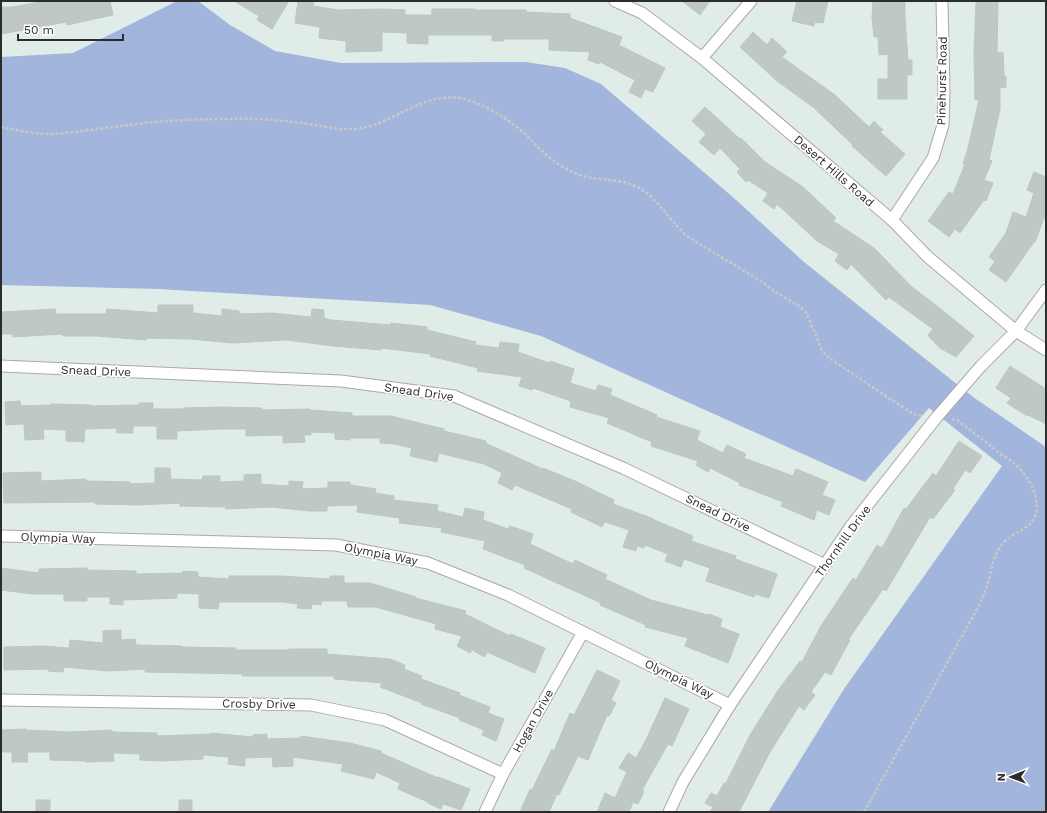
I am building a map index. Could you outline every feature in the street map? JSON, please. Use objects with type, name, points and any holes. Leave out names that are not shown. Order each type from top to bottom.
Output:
[{"type":"street","name":"Desert Hills Road","points":[[615,1],[642,13],[702,58],[892,220],[928,257],[1016,331],[1046,350]]},
{"type":"street","points":[[702,58],[751,1]]},
{"type":"street","name":"Pinehurst Road","points":[[892,220],[933,158],[943,125],[944,91],[942,1]]},
{"type":"street","name":"Thornhill Drive","points":[[669,812],[683,782],[730,705],[851,526],[936,418],[981,366],[1016,331],[1046,290]]},
{"type":"street","name":"Snead Drive","points":[[1,366],[342,381],[454,396],[623,468],[825,565]]},
{"type":"street","name":"Olympia Way","points":[[1,536],[336,545],[428,562],[508,595],[730,705]]},
{"type":"street","name":"Hogan Drive","points":[[485,812],[503,774],[583,632]]},
{"type":"street","name":"Crosby Drive","points":[[1,700],[311,705],[385,720],[503,774]]},
{"type":"path","points":[[1,127],[28,132],[51,134],[153,122],[257,119],[304,124],[321,128],[353,129],[368,127],[385,121],[429,100],[457,98],[469,101],[506,119],[525,133],[540,150],[569,171],[585,178],[621,181],[632,184],[645,192],[662,209],[677,228],[688,237],[761,281],[774,292],[799,306],[806,312],[822,350],[829,358],[913,414],[957,420],[1018,467],[1033,490],[1037,502],[1036,513],[1032,521],[1023,530],[1011,535],[995,556],[984,596],[864,812]]},
{"type":"shaded area","points":[[177,1],[198,1],[230,25],[275,51],[341,63],[526,62],[565,68],[601,84],[735,199],[804,262],[973,397],[1046,447],[1046,812],[768,812],[844,689],[1002,466],[929,408],[865,482],[541,336],[430,305],[158,289],[1,285],[1,57],[73,53]]},
{"type":"building","points":[[45,1],[110,1],[113,15],[67,25],[66,22],[1,34],[1,7],[12,7]]},
{"type":"building","points":[[234,1],[289,1],[272,29],[257,20],[259,16]]},
{"type":"building","points":[[298,1],[314,1],[313,6],[338,10],[405,10],[405,15],[432,15],[432,9],[526,10],[526,12],[570,14],[570,18],[622,37],[619,45],[665,68],[653,92],[645,89],[641,98],[629,92],[635,80],[600,62],[599,64],[588,60],[590,52],[549,50],[549,39],[504,39],[504,41],[492,41],[492,35],[428,35],[428,44],[407,43],[407,33],[382,32],[382,51],[346,52],[346,41],[319,38],[320,27],[295,23]]},
{"type":"building","points":[[682,1],[710,1],[700,15]]},
{"type":"building","points":[[797,1],[828,1],[823,23],[815,22],[814,26],[792,21]]},
{"type":"building","points":[[873,1],[905,1],[908,60],[912,60],[912,75],[907,75],[907,99],[878,99],[878,79],[888,79],[888,54],[879,55],[878,37],[874,37],[872,17]]},
{"type":"building","points":[[976,1],[998,1],[997,53],[1003,52],[1006,87],[1000,88],[1000,109],[989,160],[992,161],[984,180],[993,183],[986,201],[984,200],[960,233],[955,229],[949,237],[928,221],[949,192],[953,194],[965,164],[963,163],[979,100],[975,100],[974,53]]},
{"type":"building","points":[[753,32],[767,45],[772,38],[787,52],[782,57],[835,95],[869,127],[874,121],[883,130],[880,132],[905,154],[886,176],[852,146],[853,145],[813,107],[777,81],[740,47]]},
{"type":"building","points":[[705,107],[740,139],[741,138],[765,162],[803,187],[836,218],[833,221],[874,248],[912,287],[974,336],[956,357],[940,348],[932,340],[928,335],[933,329],[889,297],[886,300],[851,264],[847,270],[835,261],[839,254],[817,241],[777,204],[774,209],[763,201],[768,193],[748,180],[746,182],[737,172],[740,169],[720,148],[714,155],[699,142],[706,134],[692,121]]},
{"type":"building","points":[[1034,172],[1046,177],[1046,219],[1044,218],[1035,242],[1006,282],[989,270],[995,261],[989,257],[1006,233],[1013,212],[1026,217],[1034,193],[1027,190]]},
{"type":"building","points":[[158,305],[193,305],[193,313],[222,316],[222,309],[239,311],[239,314],[272,313],[311,317],[312,309],[324,310],[324,318],[331,320],[391,325],[391,323],[427,327],[427,330],[476,342],[475,345],[499,348],[500,342],[519,344],[518,352],[549,363],[550,361],[574,369],[570,383],[596,391],[598,385],[612,389],[610,395],[657,415],[656,417],[700,431],[697,440],[723,453],[727,445],[746,454],[744,458],[793,476],[796,469],[828,482],[822,495],[835,500],[829,515],[817,510],[814,520],[781,506],[783,502],[739,485],[740,483],[710,468],[708,472],[696,465],[698,461],[651,446],[652,442],[607,423],[609,418],[570,407],[571,401],[533,388],[532,390],[519,386],[522,377],[477,371],[478,368],[430,356],[431,354],[381,348],[381,350],[333,346],[287,340],[233,343],[190,339],[146,338],[146,340],[96,336],[63,336],[63,334],[13,337],[13,334],[1,334],[1,312],[55,309],[56,314],[106,314],[107,309],[158,313]]},
{"type":"building","points":[[1010,366],[1046,389],[1046,424],[1028,415],[1027,416],[1007,403],[1011,398],[996,388]]},
{"type":"building","points":[[20,401],[21,406],[51,404],[91,406],[139,405],[139,403],[153,403],[153,409],[220,407],[262,408],[262,410],[310,409],[352,413],[352,416],[391,416],[486,441],[485,443],[543,469],[575,481],[614,500],[613,504],[654,519],[693,536],[691,541],[736,556],[735,559],[777,574],[769,598],[755,594],[754,597],[706,581],[710,568],[684,559],[681,567],[665,561],[668,554],[645,545],[644,548],[637,546],[636,551],[623,547],[629,530],[605,522],[602,527],[571,512],[572,509],[515,485],[512,490],[498,483],[502,473],[484,464],[439,453],[437,462],[410,456],[412,448],[380,443],[380,438],[350,438],[350,440],[335,439],[335,433],[311,432],[311,435],[304,435],[305,442],[283,443],[283,435],[246,436],[246,429],[220,429],[177,431],[177,439],[157,439],[157,426],[133,426],[133,433],[117,433],[116,428],[85,429],[84,442],[66,441],[66,430],[43,429],[44,439],[25,440],[24,424],[6,425],[5,402]]},
{"type":"building","points":[[959,441],[982,456],[970,473],[965,470],[953,489],[955,490],[933,519],[930,517],[886,591],[883,589],[848,640],[850,640],[831,675],[825,672],[811,692],[815,695],[804,710],[799,706],[770,752],[739,812],[710,812],[713,807],[705,803],[711,793],[717,796],[724,783],[726,783],[750,735],[777,692],[800,661],[802,662],[821,626],[853,578],[856,580],[877,545],[882,548],[904,508],[906,509],[933,473],[936,476]]},
{"type":"building","points":[[155,468],[170,468],[171,479],[202,480],[203,476],[220,476],[220,482],[244,481],[244,475],[261,474],[261,484],[289,486],[289,481],[303,482],[302,489],[328,488],[328,482],[350,482],[350,485],[376,489],[375,493],[394,496],[394,500],[438,505],[437,511],[463,517],[465,508],[484,512],[483,520],[508,529],[510,526],[533,534],[530,544],[573,564],[575,560],[607,575],[605,579],[651,600],[708,615],[709,614],[722,619],[720,627],[739,634],[728,663],[685,646],[688,638],[645,627],[646,625],[600,605],[601,603],[524,568],[525,565],[483,549],[485,541],[441,532],[442,528],[399,523],[400,518],[357,512],[358,505],[327,506],[327,511],[309,511],[272,507],[226,509],[226,507],[180,506],[180,503],[139,505],[95,504],[95,502],[4,503],[3,473],[41,472],[41,481],[86,479],[86,481],[130,482],[130,484],[155,483]]},
{"type":"building","points":[[1,568],[39,573],[39,569],[87,568],[87,570],[136,571],[136,574],[183,573],[183,571],[198,572],[198,577],[229,579],[229,576],[280,576],[330,579],[330,576],[344,576],[344,583],[370,583],[416,598],[466,611],[465,614],[510,636],[511,634],[545,648],[535,673],[487,652],[485,657],[472,650],[470,653],[457,646],[462,636],[435,629],[436,624],[376,607],[348,607],[347,601],[321,601],[321,605],[312,604],[311,609],[297,608],[298,604],[283,602],[219,602],[218,609],[199,608],[199,594],[177,593],[177,598],[123,600],[123,605],[110,604],[110,597],[87,597],[87,601],[64,601],[64,594],[32,594],[1,590]]},
{"type":"building","points":[[121,630],[121,640],[135,639],[136,645],[236,648],[235,650],[327,649],[327,654],[390,659],[405,665],[404,669],[422,676],[421,679],[460,693],[459,695],[490,707],[488,713],[504,719],[496,741],[482,735],[484,730],[459,720],[460,718],[380,687],[382,683],[334,679],[334,676],[242,676],[243,674],[145,672],[145,669],[109,671],[64,667],[63,672],[48,671],[48,669],[4,670],[4,647],[43,646],[69,648],[70,640],[103,643],[103,631]]},
{"type":"building","points":[[597,670],[620,681],[611,700],[616,703],[609,716],[607,715],[588,760],[578,756],[549,812],[520,812],[530,789],[532,790],[552,749],[554,751],[570,713],[574,715]]},
{"type":"building","points":[[665,698],[689,709],[672,746],[668,744],[642,790],[644,791],[638,804],[633,802],[629,812],[597,812],[605,793],[615,798],[627,772],[619,768],[628,753],[636,758]]},
{"type":"building","points":[[26,729],[70,732],[112,730],[112,732],[157,733],[157,736],[211,733],[253,737],[253,735],[267,734],[267,739],[301,738],[301,736],[350,743],[381,751],[381,753],[438,778],[470,789],[461,810],[443,804],[441,809],[398,789],[400,783],[376,772],[374,779],[341,771],[343,764],[293,757],[293,766],[273,767],[272,757],[245,758],[245,766],[228,764],[229,757],[203,755],[203,759],[162,761],[140,760],[140,754],[113,753],[114,761],[86,762],[50,760],[50,752],[27,752],[28,762],[12,762],[12,752],[1,752],[1,730]]},
{"type":"building","points":[[36,800],[50,800],[50,812],[36,812]]},
{"type":"building","points":[[179,800],[192,800],[192,812],[179,812]]}]
